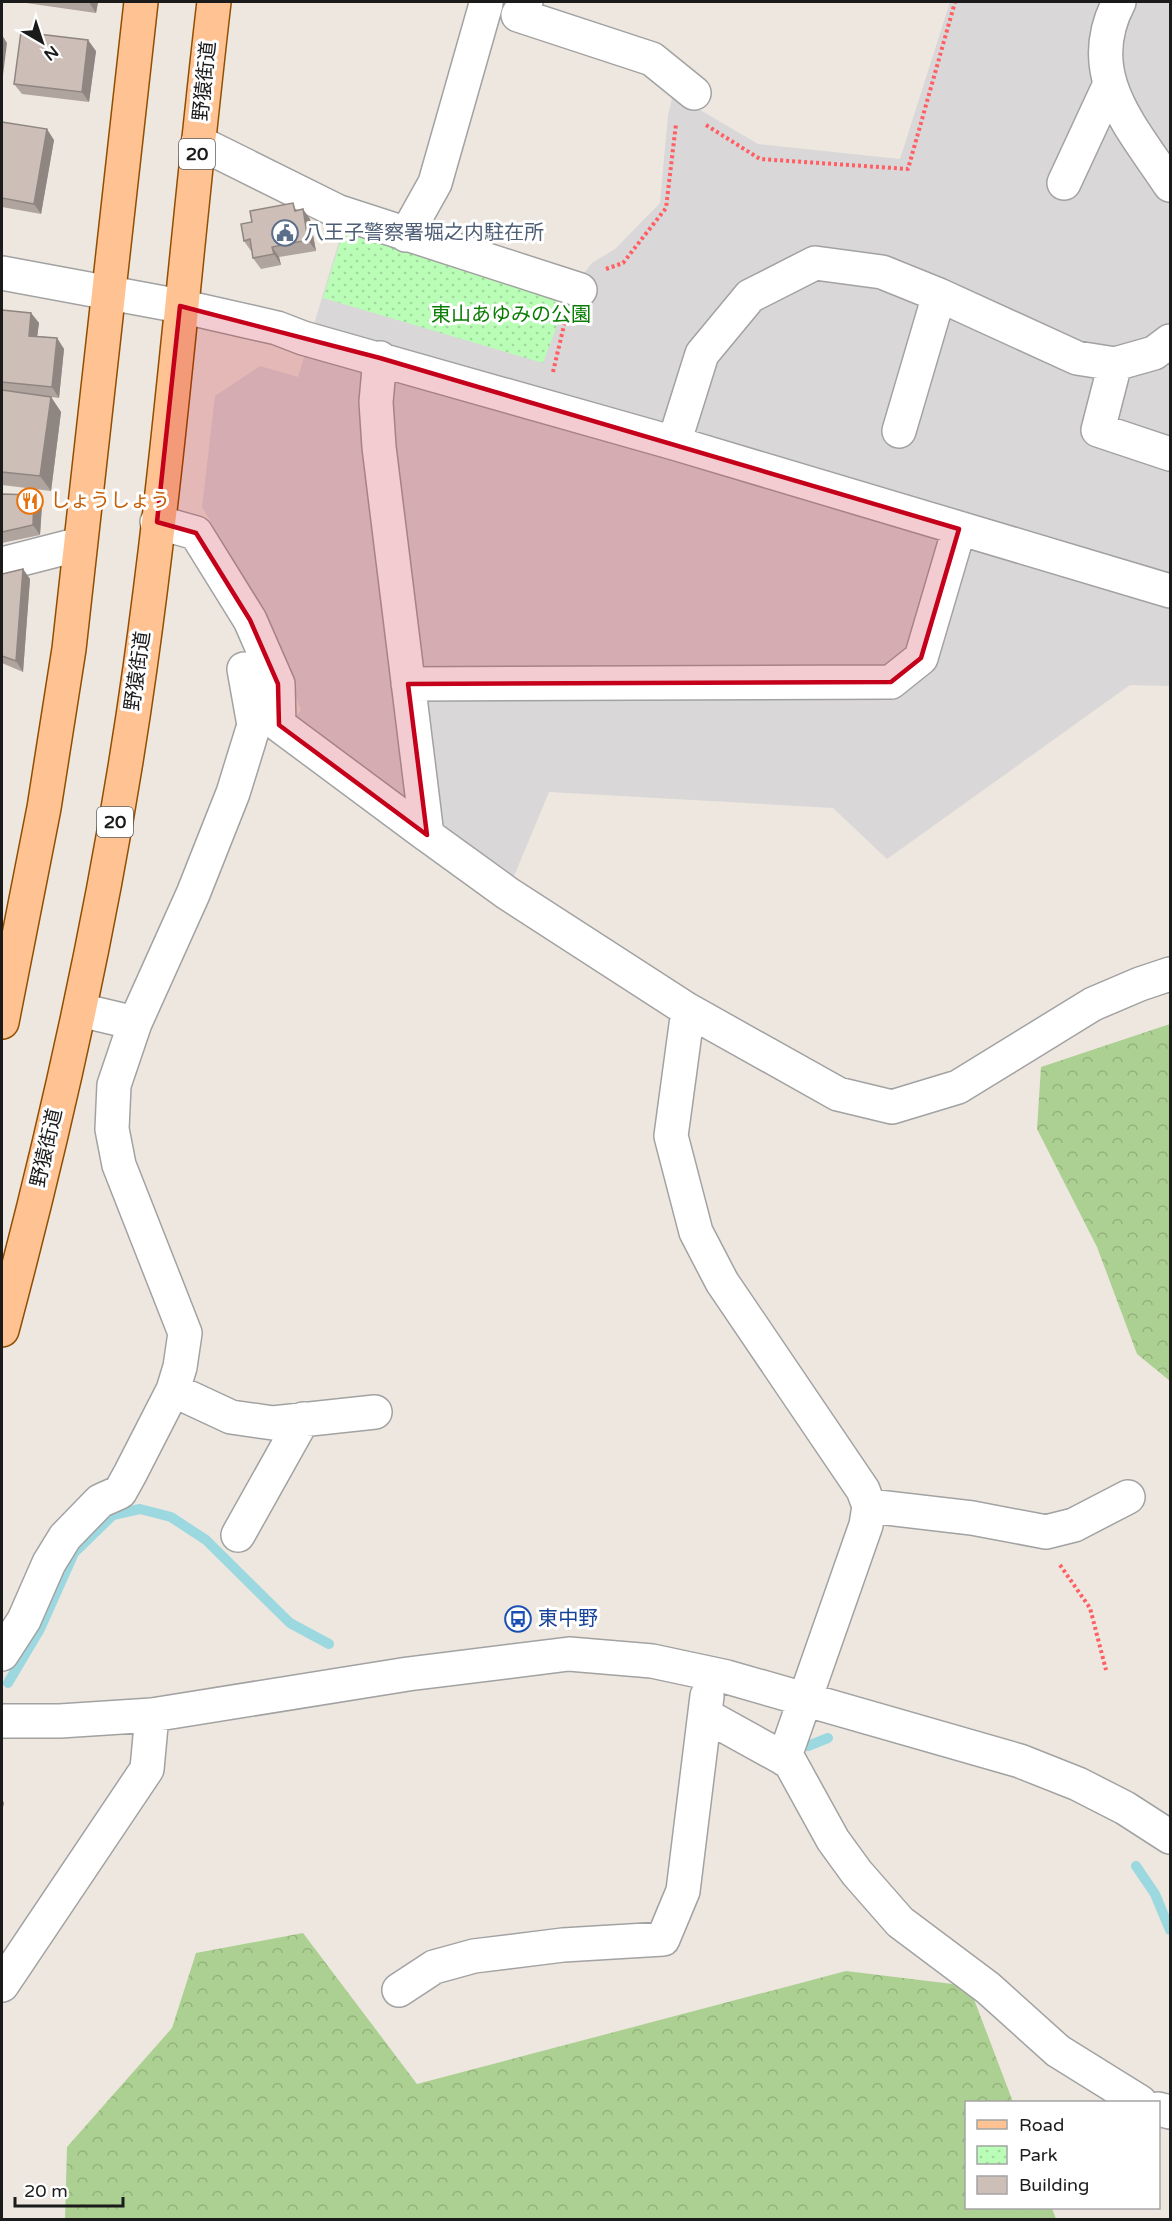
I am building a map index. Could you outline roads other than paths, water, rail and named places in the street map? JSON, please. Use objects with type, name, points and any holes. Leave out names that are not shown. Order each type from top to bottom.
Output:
[{"type":"main road","points":[[2,1022],[44,808],[69,649],[106,291],[141,2]]},
{"type":"main road","name":"野猿街道","points":[[2,1330],[80,1010],[140,668],[214,2]]},
{"type":"street","points":[[1119,2],[1107,24],[1104,58],[1108,86],[1170,184]]},
{"type":"street","points":[[406,234],[435,183],[483,3],[522,8],[652,59],[694,112]]},
{"type":"street","points":[[1064,183],[1108,86]]},
{"type":"street","points":[[198,142],[339,212],[580,290]]},
{"type":"street","points":[[674,443],[702,354],[750,296],[815,263],[882,272],[939,295],[1077,358],[1115,364],[1154,353],[1170,341]]},
{"type":"street","points":[[2,273],[106,291],[277,328],[674,443],[1170,591]]},
{"type":"street","points":[[899,431],[939,295]]},
{"type":"street","points":[[380,358],[376,402],[379,447],[427,835]]},
{"type":"street","points":[[1115,364],[1098,430],[1170,454]]},
{"type":"street","points":[[157,522],[196,532],[250,620],[278,684],[279,725],[507,893],[688,1010],[838,1094],[892,1107],[958,1087],[1094,1004],[1170,974]]},
{"type":"street","points":[[408,684],[891,682],[921,658],[959,529]]},
{"type":"street","points":[[2,564],[80,544]]},
{"type":"street","points":[[2,1654],[24,1620],[49,1563],[64,1537],[100,1501],[120,1492],[173,1390],[185,1333],[118,1166],[112,1129],[114,1085],[135,1023],[193,894],[236,782],[254,725],[244,669]]},
{"type":"street","points":[[80,1010],[135,1023]]},
{"type":"street","points":[[688,1010],[671,1136],[696,1232],[722,1282],[864,1490],[869,1506],[866,1525],[784,1759]]},
{"type":"street","points":[[173,1390],[231,1417],[273,1423],[375,1412]]},
{"type":"street","points":[[238,1534],[303,1419]]},
{"type":"street","points":[[869,1506],[972,1518],[1046,1532],[1074,1525],[1128,1497]]},
{"type":"street","points":[[2,1721],[60,1721],[152,1715],[408,1674],[568,1654],[652,1661],[710,1674],[1020,1761],[1078,1784],[1125,1808],[1170,1837]]},
{"type":"street","points":[[399,1990],[434,1967],[474,1956],[563,1945],[663,1939],[683,1891],[710,1674]]},
{"type":"street","points":[[2,1985],[147,1769],[152,1715]]},
{"type":"street","points":[[705,1715],[790,1762],[833,1840],[857,1873],[900,1922],[988,1988],[1058,2051],[1137,2101]]},
{"type":"waterway","points":[[8,1683],[40,1629],[74,1553],[113,1515],[140,1509],[171,1517],[206,1540],[290,1623],[329,1644]]},
{"type":"waterway","points":[[794,1743],[808,1746],[828,1738]]},
{"type":"waterway","points":[[1136,1866],[1155,1894],[1170,1930]]},
{"type":"place","name":"八王子警察署堀之内駐在所","points":[[285,233]]},
{"type":"place","name":"しょうしょう","points":[[30,501]]},
{"type":"place","name":"東中野","points":[[518,1619]]},
{"type":"park label","name":"東山あゆみの公園","points":[[511,315]]}]
